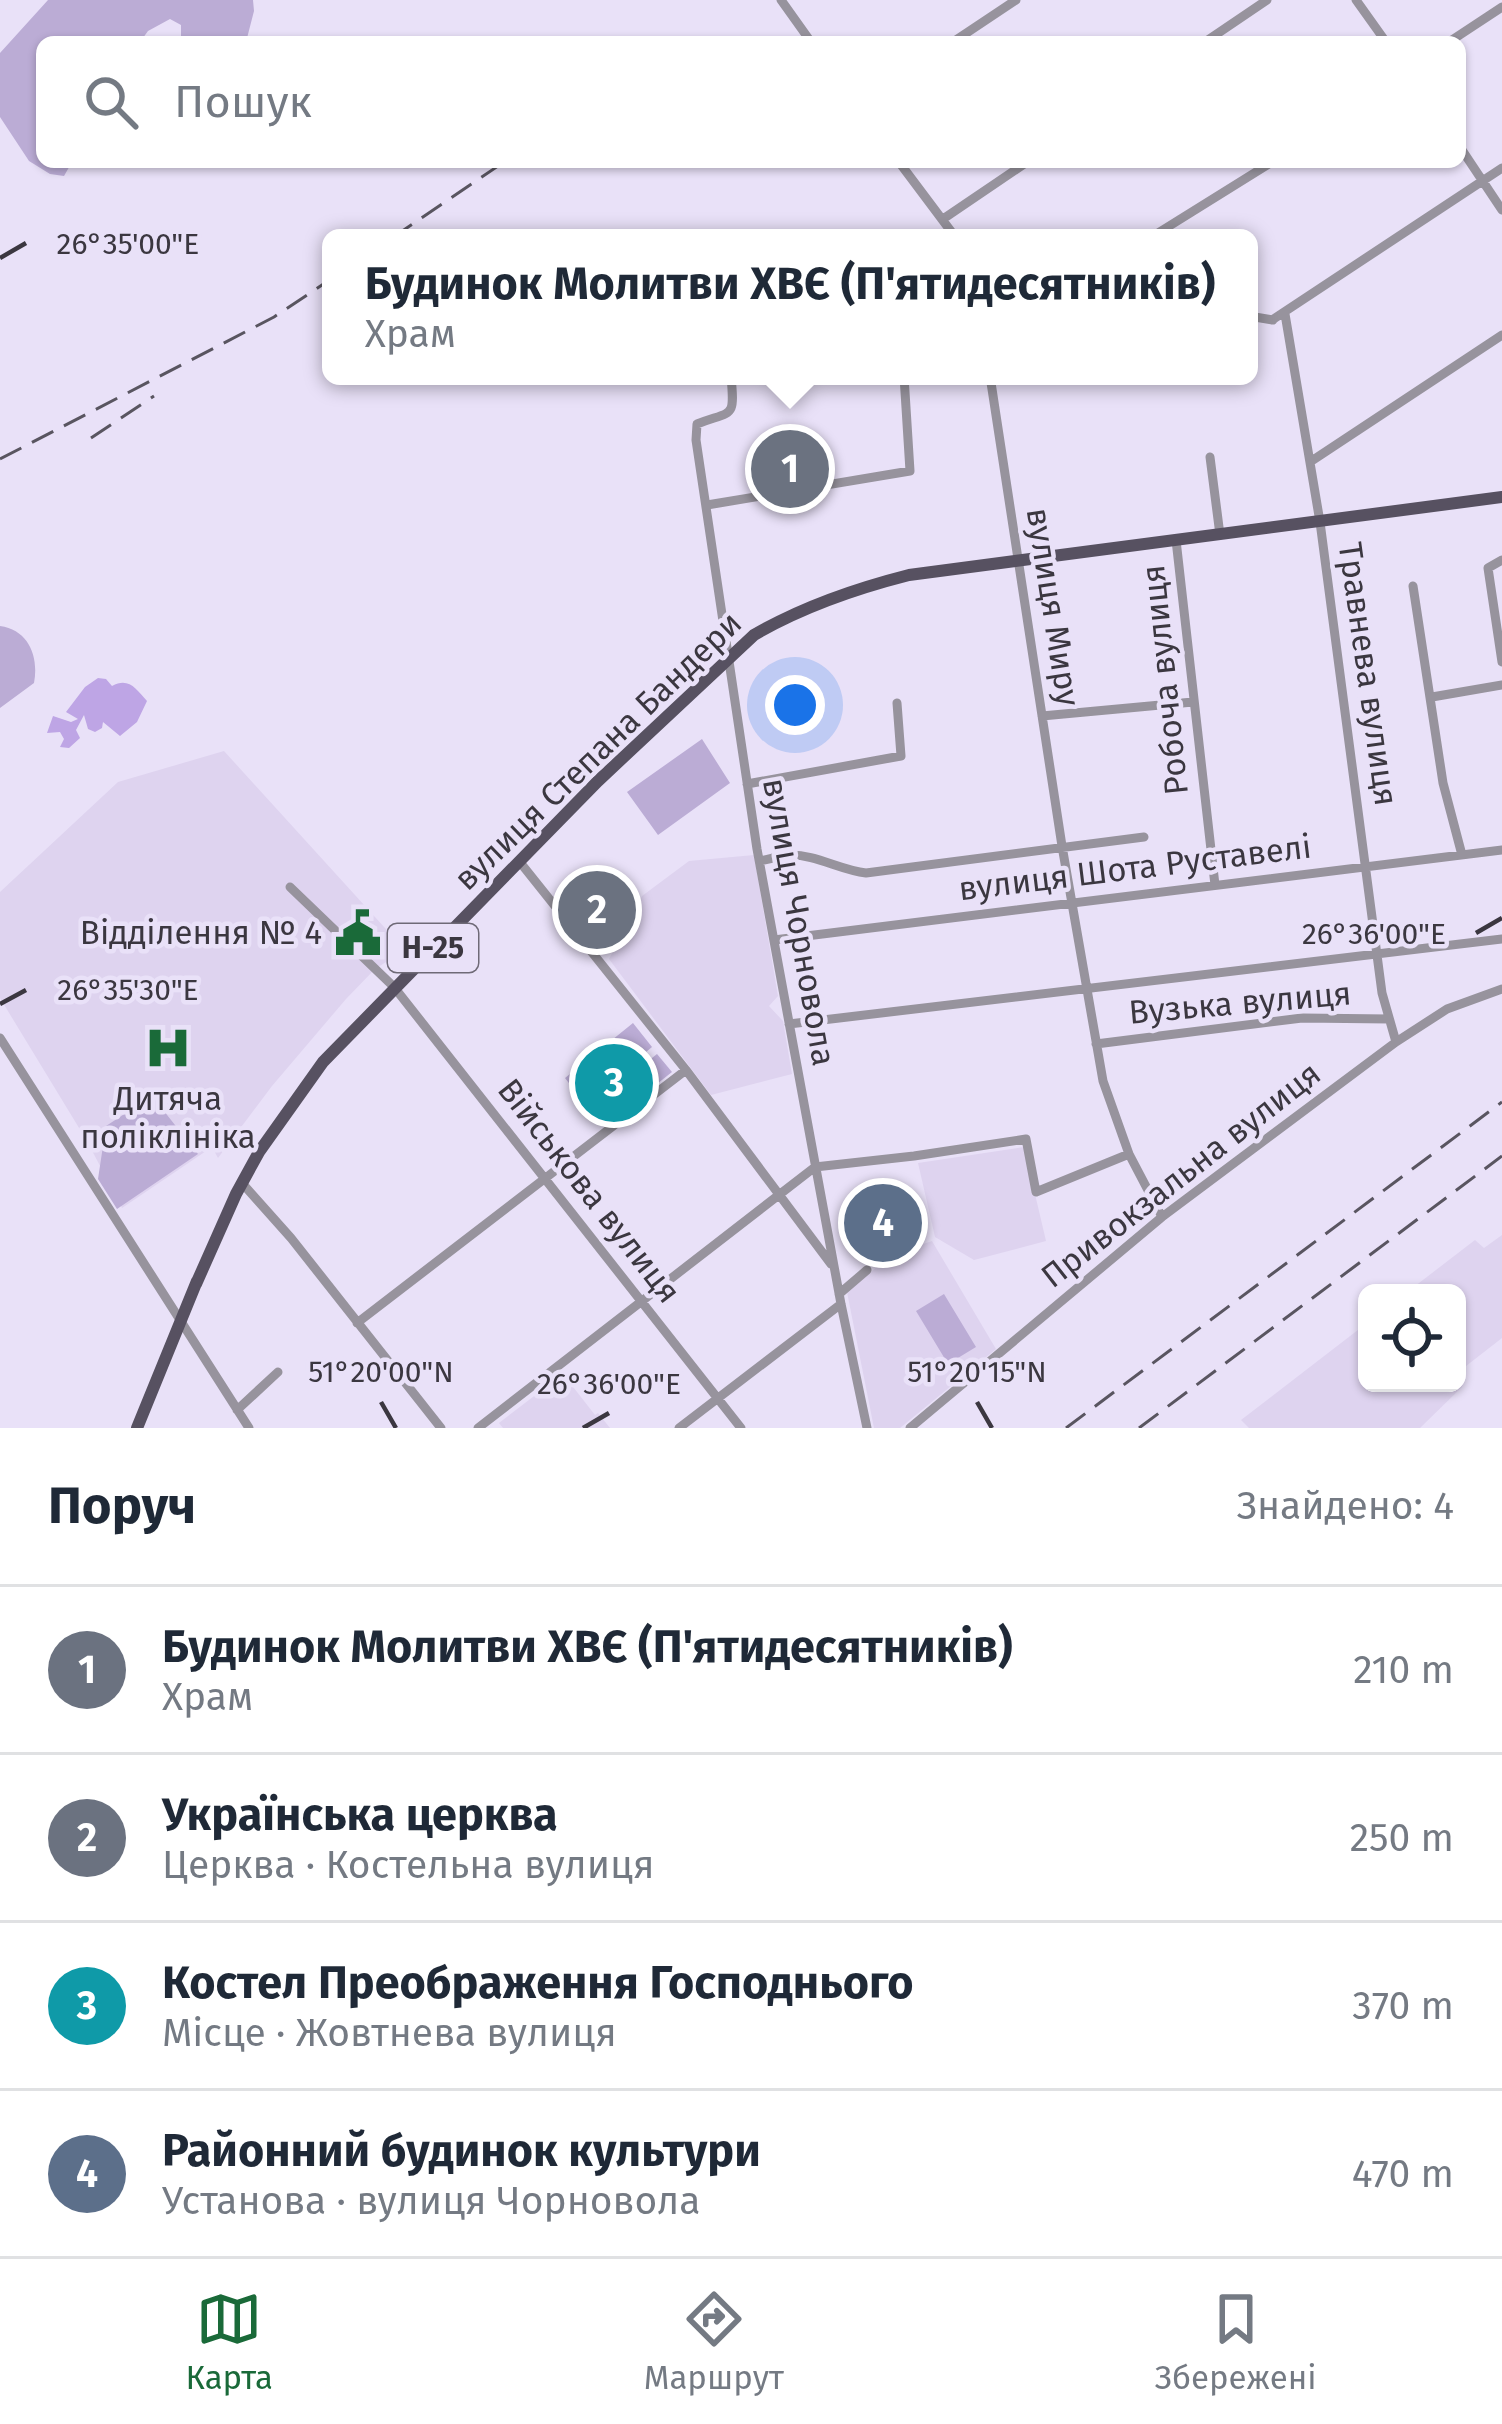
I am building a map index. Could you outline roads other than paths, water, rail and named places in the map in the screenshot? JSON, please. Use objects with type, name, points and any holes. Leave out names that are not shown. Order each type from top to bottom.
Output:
[{"type":"main road","name":"вулиця Степана Бандери","points":[[137,1428],[242,1183],[323,1062],[519,861],[754,635],[866,586],[909,575],[1502,497]]},
{"type":"street","points":[[781,0],[807,36]]},
{"type":"street","points":[[962,36],[1016,0]]},
{"type":"street","points":[[1214,36],[1267,0]]},
{"type":"street","points":[[1356,0],[1382,36]]},
{"type":"street","points":[[1458,36],[1502,7]]},
{"type":"street","points":[[1466,155],[1502,210]]},
{"type":"street","points":[[904,168],[950,229]]},
{"type":"street","points":[[943,219],[1019,168]]},
{"type":"street","points":[[1164,229],[1262,168]]},
{"type":"street","points":[[1272,320],[1502,168]]},
{"type":"street","name":"Травнева вулиця","points":[[1285,314],[1320,522],[1382,993],[1396,1042]]},
{"type":"street","points":[[1258,318],[1282,325],[1288,334]]},
{"type":"street","points":[[1310,462],[1502,335]]},
{"type":"street","name":"вулиця Чорновола","points":[[732,385],[731,412],[698,424],[696,431],[760,861],[867,1428]]},
{"type":"street","points":[[706,505],[910,471],[905,385]]},
{"type":"street","name":"вулиця Миру","points":[[991,385],[1103,1081],[1130,1154],[1162,1217]]},
{"type":"street","points":[[1210,458],[1220,535]]},
{"type":"street","name":"Робоча вулиця","points":[[1177,540],[1215,886]]},
{"type":"street","points":[[1502,560],[1488,568],[1502,662]]},
{"type":"street","points":[[1413,586],[1443,783],[1462,855]]},
{"type":"street","points":[[1432,697],[1502,685]]},
{"type":"street","points":[[1042,716],[1193,702]]},
{"type":"street","points":[[747,784],[901,756],[897,703]]},
{"type":"street","points":[[760,861],[789,855],[866,874],[1144,837]]},
{"type":"street","name":"вулиця Шота Руставелі","points":[[774,940],[1502,850]]},
{"type":"street","points":[[519,861],[686,1070],[834,1268]]},
{"type":"street","name":"Військова вулиця","points":[[290,886],[394,988],[741,1428]]},
{"type":"street","points":[[789,1024],[1502,939]]},
{"type":"street","name":"Привокзальна вулиця","points":[[910,1428],[1162,1217],[1396,1042],[1447,1009],[1502,989]]},
{"type":"street","name":"Вузька вулиця","points":[[1096,1044],[1302,1018],[1389,1018]]},
{"type":"street","points":[[1120,1026],[1123,1040]]},
{"type":"street","points":[[0,1038],[249,1428]]},
{"type":"street","points":[[357,1323],[686,1070]]},
{"type":"street","points":[[1023,1122],[1036,1192],[1130,1154]]},
{"type":"street","points":[[478,1428],[815,1167],[1026,1139]]},
{"type":"street","points":[[242,1183],[441,1428]]},
{"type":"street","points":[[679,1428],[840,1299],[867,1270]]},
{"type":"street","points":[[237,1410],[278,1372]]},
{"type":"railway","points":[[405,229],[495,168]]},
{"type":"railway","points":[[0,459],[274,317],[322,285]]},
{"type":"railway","points":[[91,438],[154,396]]},
{"type":"railway","points":[[1066,1428],[1502,1102]]},
{"type":"railway","points":[[1139,1428],[1502,1156]]},
{"type":"place","name":"Будинок Молитви ХВЄ (П'ятидесятників)","points":[[790,469]]},
{"type":"place","name":"Українська церква","points":[[597,910]]},
{"type":"place","name":"Відділення № 4","points":[[358,933]]},
{"type":"place","name":"Дитяча поліклініка","points":[[168,1048]]},
{"type":"place","name":"Костел Преображення Господнього","points":[[614,1083]]},
{"type":"place","name":"Районний будинок культури","points":[[883,1223]]}]
